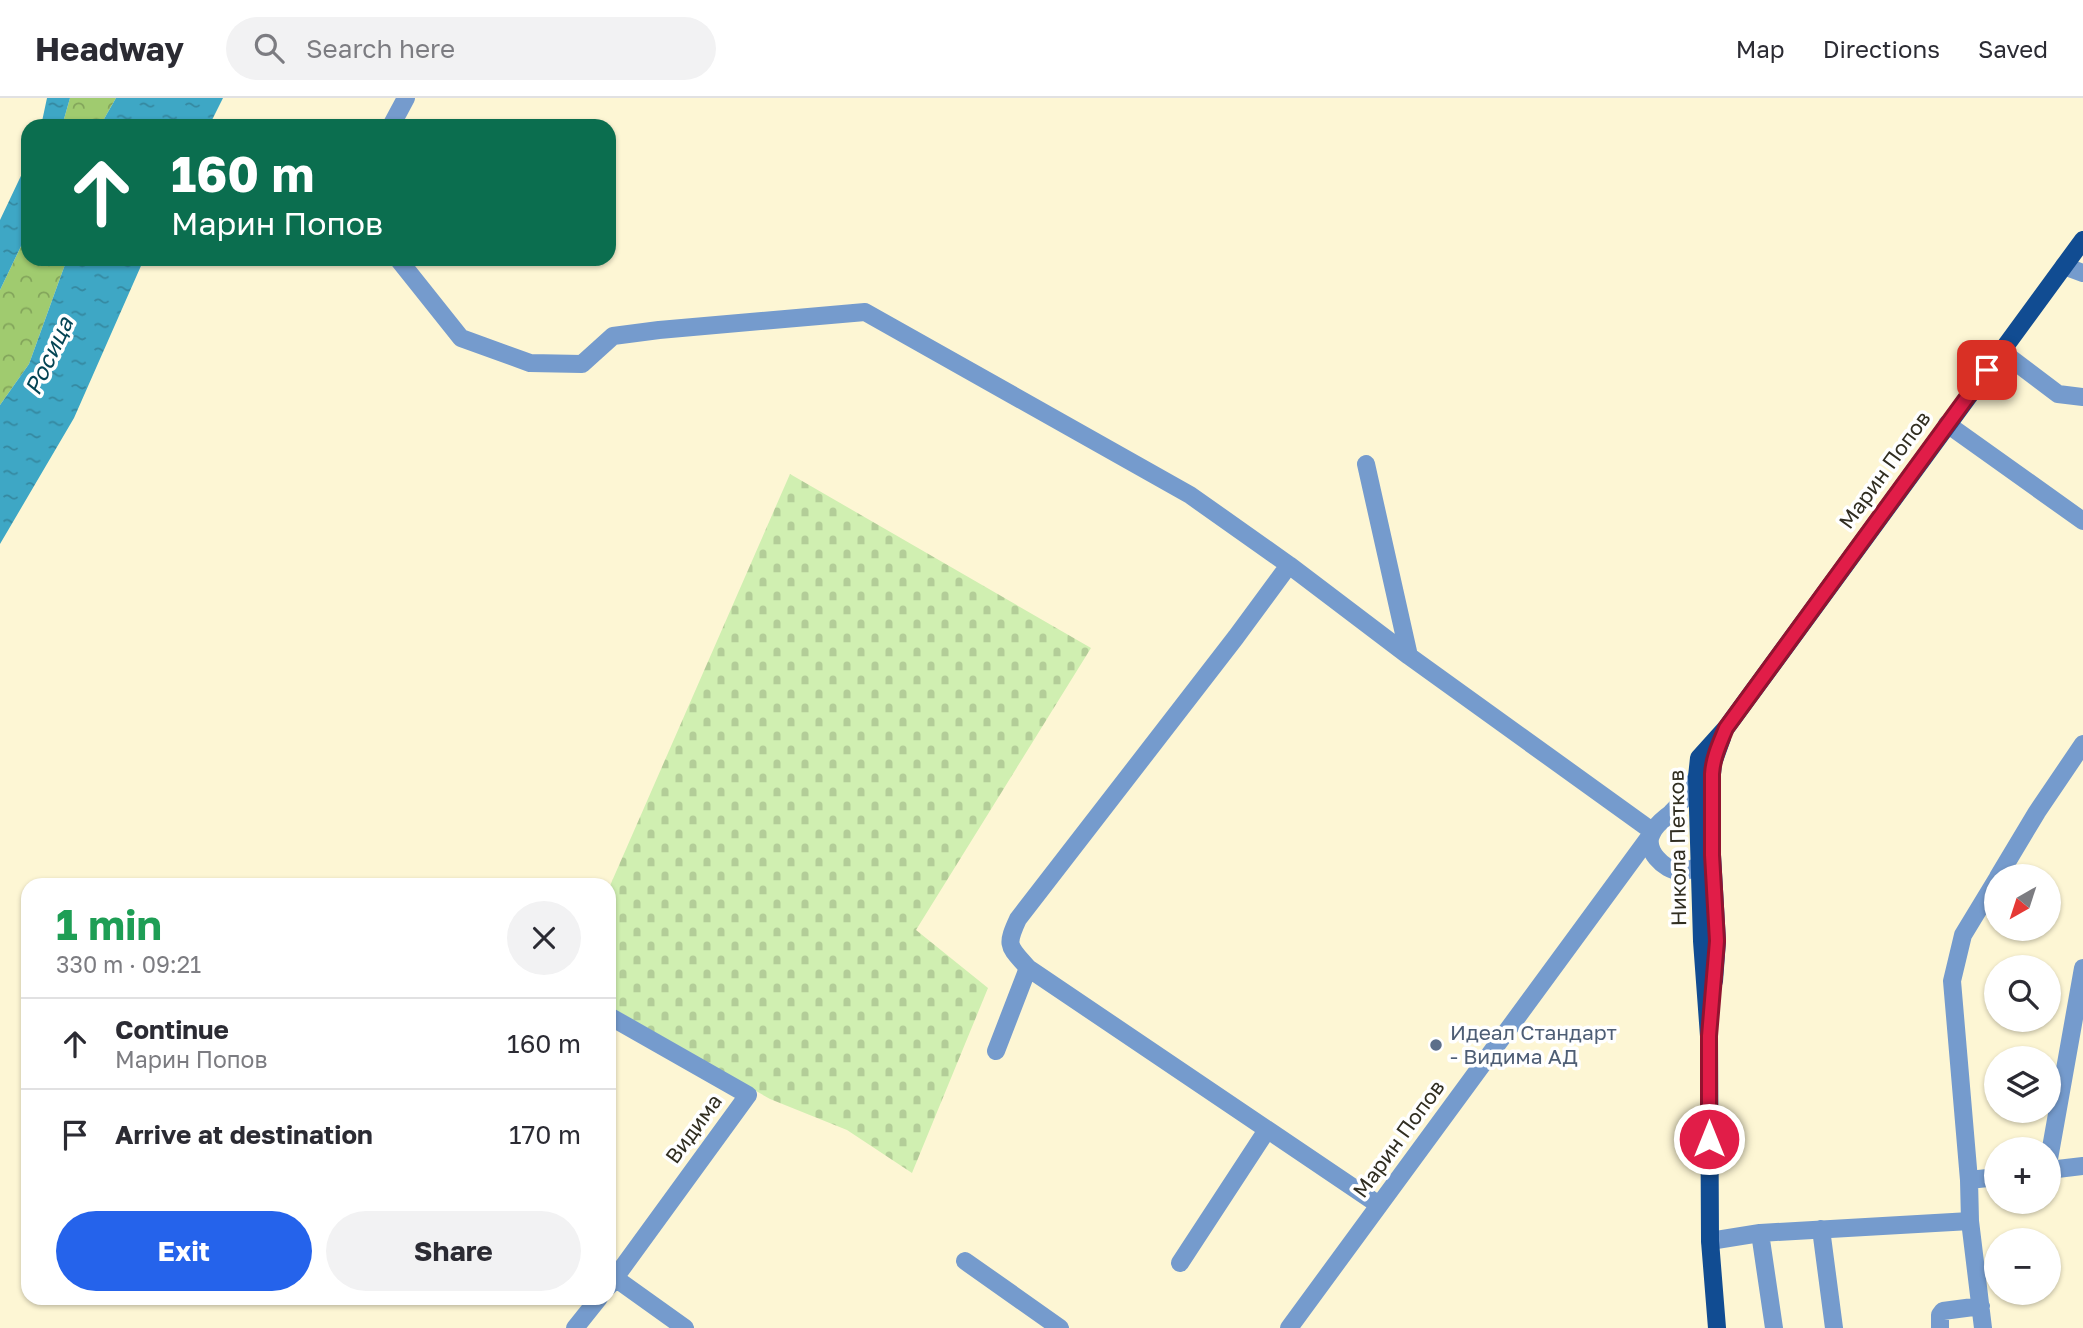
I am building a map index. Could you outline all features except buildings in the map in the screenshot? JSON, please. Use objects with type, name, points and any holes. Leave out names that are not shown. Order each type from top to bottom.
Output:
[{"type":"main road","name":"Марин Попов","points":[[1726,728],[2083,240]]},
{"type":"main road","name":"Никола Петков","points":[[1717,1328],[1710,1241],[1709,1036],[1717,941],[1706,860],[1705,824],[1697,777],[1699,758],[1726,728]]},
{"type":"main road","name":"Никола Петков","points":[[1705,824],[1713,763],[1726,728]]},
{"type":"street","points":[[395,119],[406,98]]},
{"type":"street","points":[[404,266],[461,338],[530,363],[582,364],[612,337],[865,312],[1190,495],[1289,565],[1651,834]]},
{"type":"street","points":[[2064,266],[2083,273]]},
{"type":"street","points":[[2001,351],[2058,394],[2083,397]]},
{"type":"street","points":[[1947,424],[2083,522]]},
{"type":"street","points":[[1366,464],[1409,656]]},
{"type":"street","points":[[1289,565],[1018,919],[1010,936],[1011,948],[1028,968],[1379,1205]]},
{"type":"street","points":[[2005,864],[2083,744]]},
{"type":"street","points":[[1697,777],[1689,792],[1651,834],[1650,846],[1653,854],[1676,872],[1685,871],[1706,860]]},
{"type":"street","points":[[1670,814],[1679,814],[1705,824]]},
{"type":"street","name":"Марин Попов","points":[[1289,1328],[1651,834]]},
{"type":"street","points":[[1622,875],[1666,866]]},
{"type":"street","points":[[1983,1328],[1970,1221],[1952,981],[1963,935],[1984,900]]},
{"type":"street","points":[[996,1051],[1028,968]]},
{"type":"street","points":[[2053,1137],[2083,968]]},
{"type":"street","name":"Видима","points":[[616,1020],[748,1094],[616,1276]]},
{"type":"street","points":[[1180,1263],[1267,1130]]},
{"type":"street","points":[[2061,1169],[2083,1167]]},
{"type":"street","points":[[1969,1180],[1984,1178]]},
{"type":"street","points":[[1710,1241],[1760,1233],[1970,1221]]},
{"type":"street","points":[[1821,1229],[1834,1328]]},
{"type":"street","points":[[1760,1233],[1774,1328]]},
{"type":"street","points":[[965,1261],[1060,1328]]},
{"type":"street","points":[[616,1285],[685,1328]]},
{"type":"street","points":[[575,1328],[593,1305]]},
{"type":"street","points":[[1940,1328],[1939,1320],[1943,1311],[1981,1306]]},
{"type":"green space","points":[[70,98],[116,98],[104,119],[64,119]]},
{"type":"green space","points":[[21,246],[21,266],[64,266],[29,364],[0,405],[0,290]]},
{"type":"green space","points":[[790,474],[1091,648],[916,930],[988,988],[912,1173],[847,1130],[770,1099],[616,1010],[616,878],[613,878]]},
{"type":"water","points":[[47,98],[70,98],[64,119],[42,119]]},
{"type":"water","points":[[116,98],[223,98],[212,119],[104,119]]},
{"type":"water","points":[[21,176],[21,246],[0,290],[0,220]]},
{"type":"water","name":"Росица","points":[[64,266],[141,266],[74,418],[0,544],[0,405],[29,364]]},
{"type":"place","name":"Идеал Стандарт - Видима АД","points":[[1436,1045]]},
{"type":"route","points":[[1709,1139],[1709,1036],[1717,941],[1712,855],[1712,774],[1717,750],[1726,728],[1987,370]]}]
